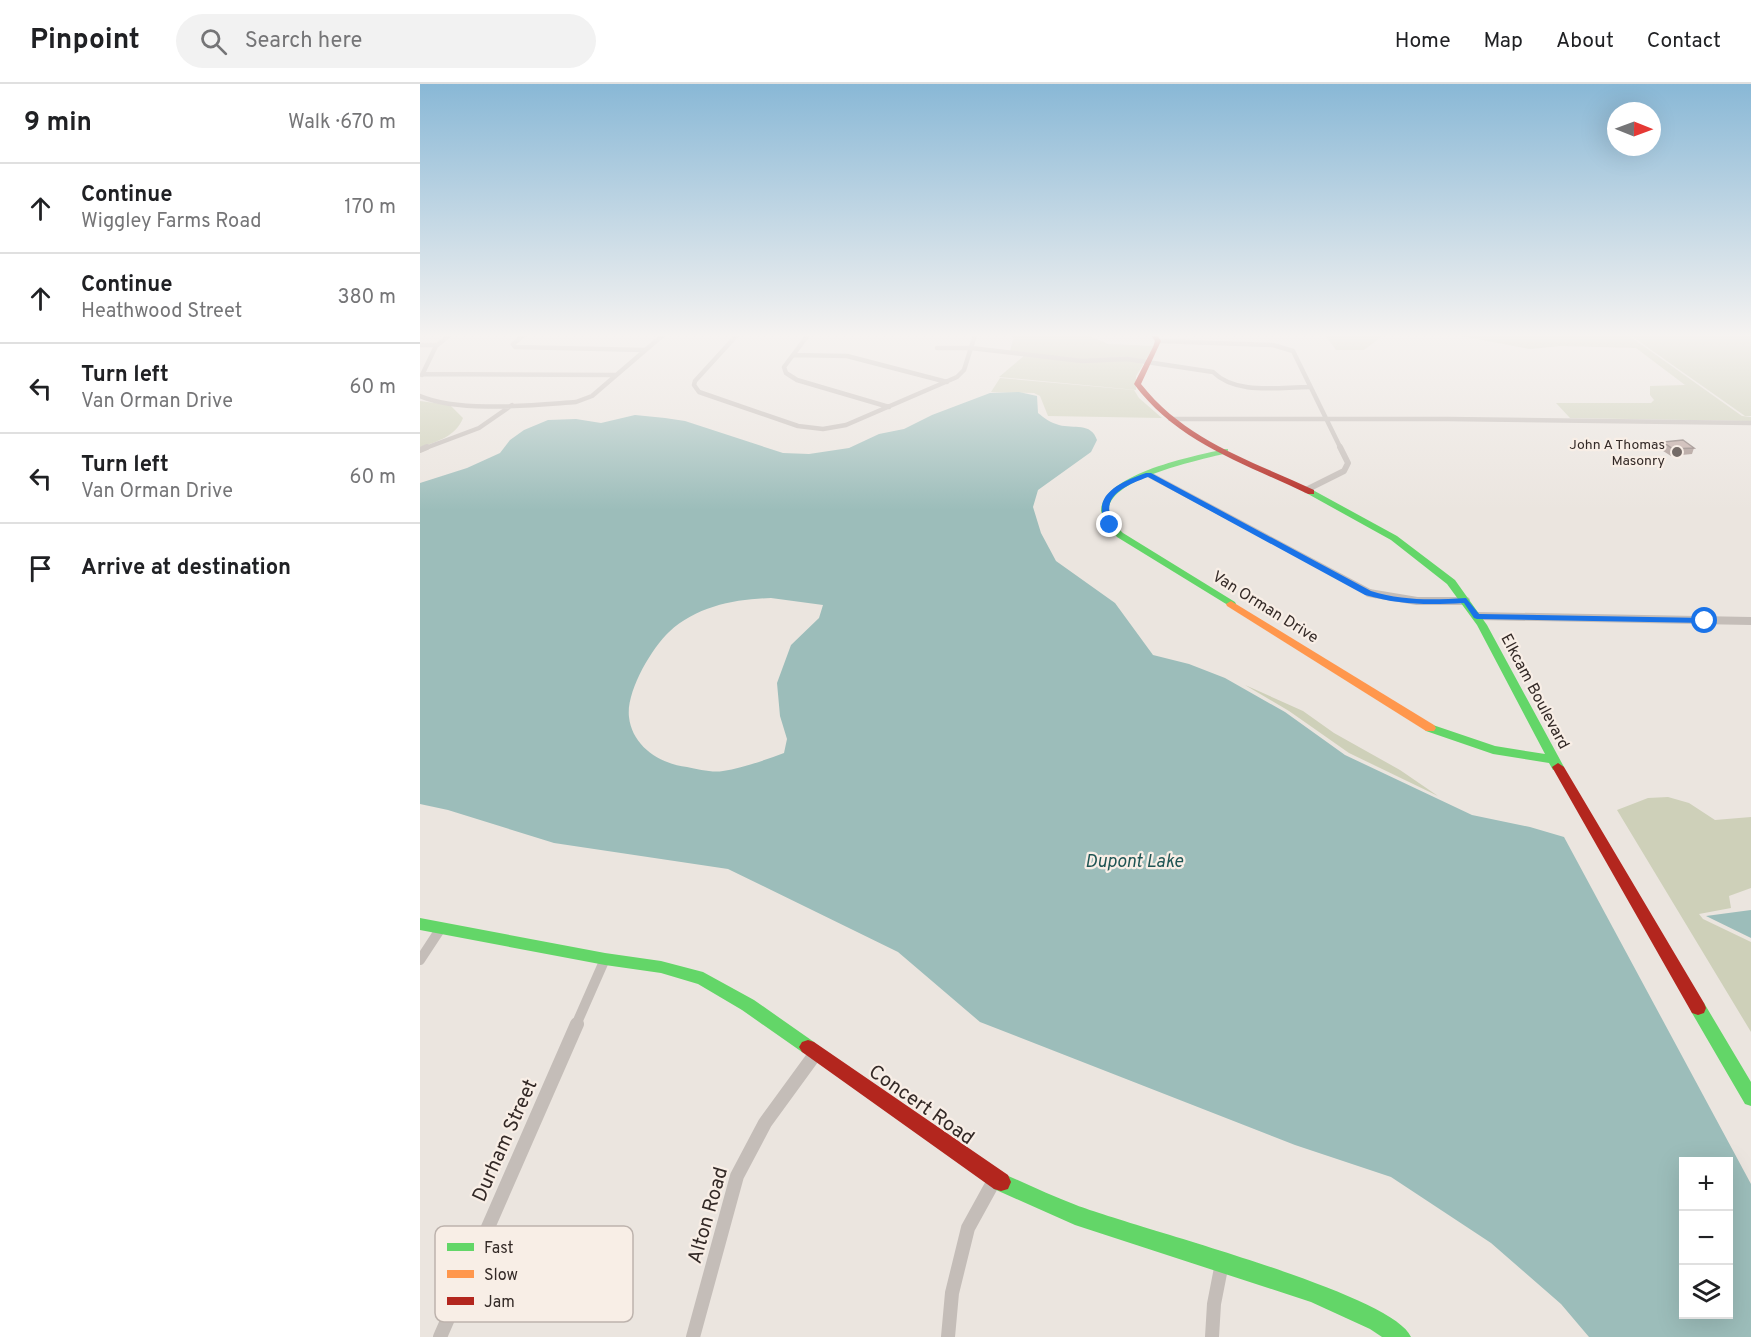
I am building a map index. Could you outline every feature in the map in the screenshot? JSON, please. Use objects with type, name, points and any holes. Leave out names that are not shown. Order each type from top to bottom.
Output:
[{"type":"street","points":[[420,396],[424,399],[448,403],[513,404],[576,402],[595,393]]},
{"type":"street","points":[[703,393],[798,426],[823,429],[846,425],[920,393]]},
{"type":"street","points":[[844,393],[889,407]]},
{"type":"street","name":"Elkcam Boulevard","points":[[1141,393],[1170,419],[1225,451],[1306,490],[1405,545],[1440,573],[1466,601],[1477,616],[1553,759],[1751,1098]]},
{"type":"street","points":[[1306,490],[1344,471],[1348,463],[1312,393]]},
{"type":"street","points":[[420,450],[479,428],[513,404]]},
{"type":"street","points":[[1170,419],[1751,423]]},
{"type":"street","name":"Van Orman Drive","points":[[1225,451],[1125,483],[1109,496],[1105,506],[1105,516],[1110,525],[1120,535],[1434,731],[1481,748],[1509,755],[1553,759]]},
{"type":"street","points":[[1148,474],[1368,593],[1394,601],[1422,603],[1466,601]]},
{"type":"street","points":[[1477,616],[1751,621]]},
{"type":"street","name":"Concert Road","points":[[420,924],[605,959],[661,967],[703,979],[748,1005],[995,1179],[1075,1215],[1313,1292],[1378,1322],[1400,1337]]},
{"type":"street","points":[[420,960],[441,928]]},
{"type":"street","name":"Durham Street","points":[[488,1226],[605,959]]},
{"type":"street","name":"Alton Road","points":[[693,1337],[737,1176],[765,1123],[816,1053]]},
{"type":"street","points":[[948,1337],[952,1293],[968,1228],[995,1179]]},
{"type":"street","points":[[1212,1337],[1214,1304],[1222,1263]]},
{"type":"street","name":"Durham Street","points":[[440,1337],[447,1322]]},
{"type":"green space","points":[[1035,393],[1136,393],[1162,418],[1048,416],[1040,396]]},
{"type":"green space","points":[[1710,393],[1742,416],[1751,417],[1751,421],[1570,418],[1556,403],[1651,403],[1654,400],[1650,395]]},
{"type":"green space","points":[[1713,393],[1751,393],[1751,416],[1745,416]]},
{"type":"green space","points":[[420,401],[450,405],[463,418],[451,434],[420,447]]},
{"type":"green space","points":[[1245,685],[1303,711],[1334,733],[1400,770],[1438,796],[1349,753],[1289,711]]},
{"type":"green space","points":[[1668,797],[1689,803],[1715,820],[1751,817],[1751,888],[1729,896],[1731,908],[1699,914],[1703,919],[1751,942],[1751,1032],[1617,810],[1648,798]]},
{"type":"water","name":"Dupont Lake","points":[[989,393],[1026,393],[1037,396],[1038,413],[1059,425],[1086,428],[1094,434],[1097,440],[1091,452],[1038,490],[1033,507],[1041,533],[1056,561],[1115,603],[1153,655],[1189,664],[1225,678],[1285,712],[1345,755],[1472,815],[1530,827],[1564,837],[1751,1184],[1751,1337],[1589,1337],[1561,1304],[1491,1243],[1391,1177],[1295,1145],[980,1022],[898,952],[728,869],[554,843],[448,810],[420,804],[420,483],[467,468],[500,453],[510,440],[524,430],[548,420],[576,419],[601,423],[635,415],[665,418],[685,421],[783,453],[809,454],[849,448],[879,434],[904,429],[932,415]],"holes":[[[771,598],[823,605],[819,618],[791,645],[777,683],[780,716],[787,739],[784,753],[738,768],[714,772],[677,765],[658,758],[649,752],[636,737],[629,717],[631,696],[641,672],[655,649],[680,623],[704,610],[730,602]]]},
{"type":"water","points":[[1751,910],[1751,938],[1706,916]]},
{"type":"building","points":[[1683,440],[1694,448],[1673,449],[1663,442]]},
{"type":"traffic: fast","points":[[1225,451],[1156,470],[1137,478],[1110,496],[1105,511],[1120,535],[1231,604]]},
{"type":"traffic: fast","points":[[1311,492],[1394,538],[1451,582],[1482,625],[1558,767]]},
{"type":"traffic: fast","points":[[1430,728],[1493,750],[1553,759]]},
{"type":"traffic: fast","points":[[420,924],[605,959],[661,967],[703,979],[748,1005],[808,1047]]},
{"type":"traffic: fast","points":[[1698,1008],[1751,1098]]},
{"type":"traffic: fast","points":[[1001,1182],[1075,1215],[1313,1292],[1378,1321],[1400,1337]]},
{"type":"traffic: slow","points":[[1231,604],[1430,728]]},
{"type":"traffic: jam","points":[[1145,393],[1172,421],[1193,436],[1311,492]]},
{"type":"traffic: jam","points":[[1558,767],[1698,1008]]},
{"type":"traffic: jam","points":[[808,1047],[1001,1182]]},
{"type":"place","name":"John A Thomas Masonry","points":[[1677,452]]},
{"type":"route","points":[[1110,525],[1105,516],[1105,506],[1109,496],[1125,483],[1148,474],[1368,593],[1394,601],[1422,603],[1466,601],[1477,616],[1705,621]]}]
